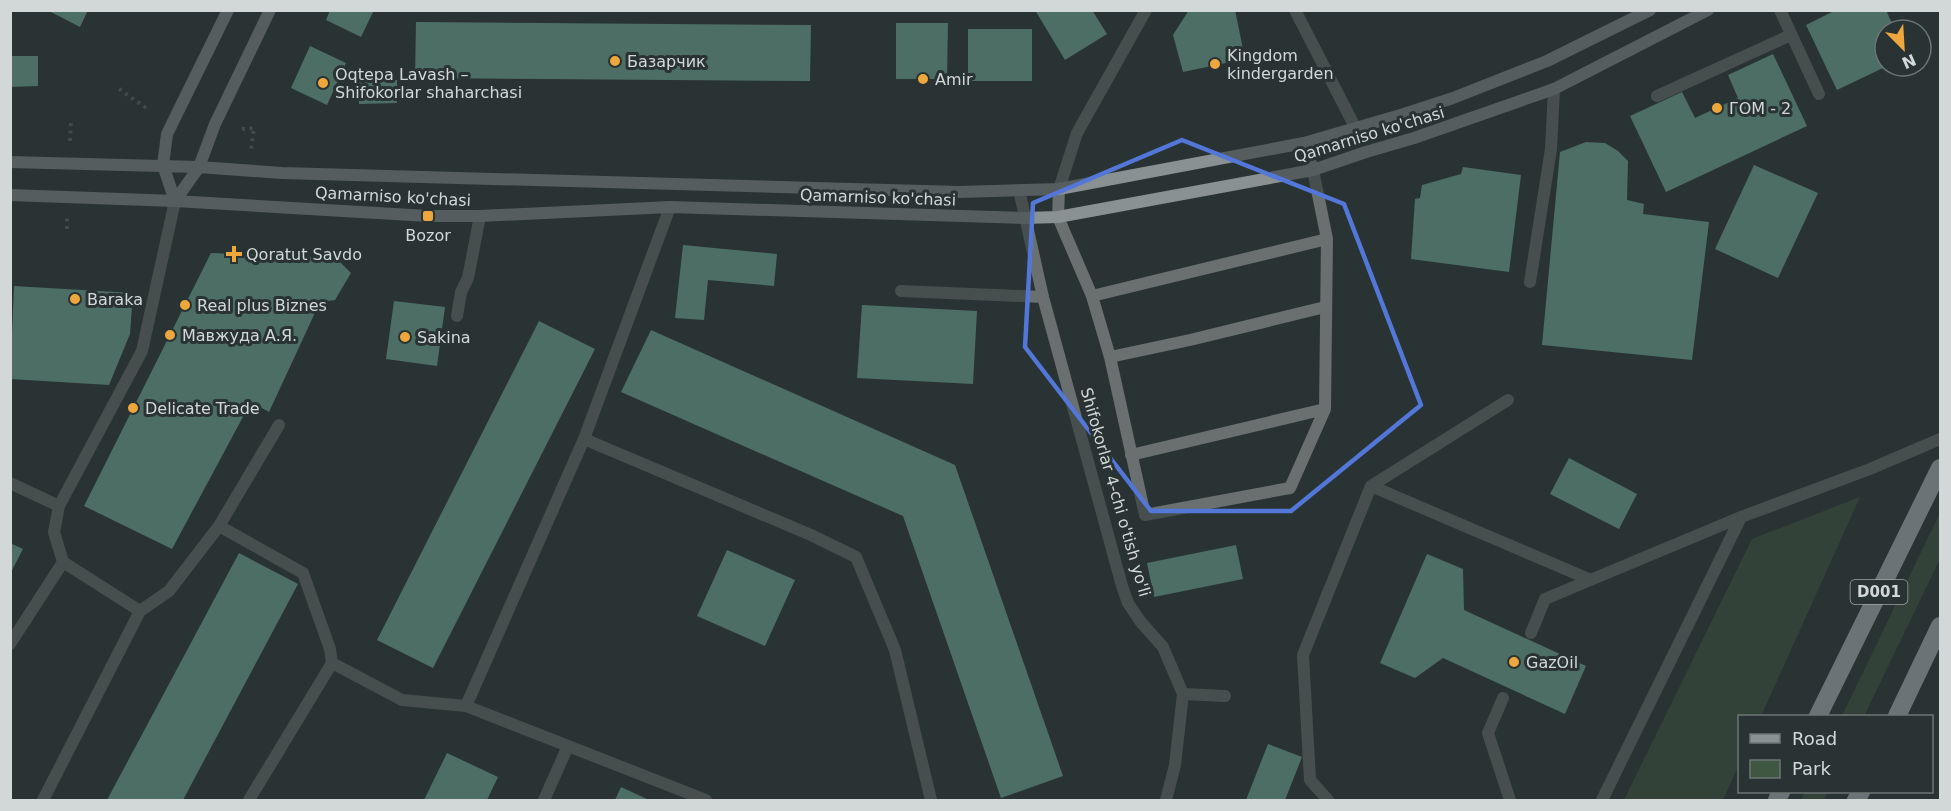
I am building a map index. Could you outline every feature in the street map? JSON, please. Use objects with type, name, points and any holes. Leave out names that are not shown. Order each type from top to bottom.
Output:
[{"type":"highway","name":"D001","points":[[1819,715],[1941,468]]},
{"type":"highway","points":[[1898,715],[1941,626]]},
{"type":"main road","points":[[176,201],[163,165],[167,134],[228,10]]},
{"type":"main road","points":[[176,201],[199,167],[215,124],[270,10]]},
{"type":"main road","name":"Qamarniso ko'chasi","points":[[10,162],[163,165],[329,175],[948,192],[1059,189],[1304,143],[1453,98],[1547,62],[1650,10]]},
{"type":"main road","name":"Qamarniso ko'chasi","points":[[10,195],[176,201],[428,216],[480,216],[670,207],[1024,219],[1058,217],[1313,170],[1461,123],[1554,89],[1708,10]]},
{"type":"main road","points":[[1304,143],[1313,170]]},
{"type":"street","points":[[1146,10],[1077,133],[1059,189],[1058,217],[1092,296],[1110,357],[1145,516],[1290,488],[1325,409],[1327,239],[1313,170]]},
{"type":"street","points":[[1295,10],[1355,127]]},
{"type":"street","points":[[1780,10],[1819,94]]},
{"type":"street","points":[[1657,96],[1791,35]]},
{"type":"street","points":[[1530,282],[1551,149],[1554,89]]},
{"type":"street","name":"Shifokorlar 4-chi o'tish yo'li","points":[[1019,190],[1043,297],[1122,586],[1128,603],[1140,621],[1163,647],[1183,694],[1175,765],[1166,801]]},
{"type":"street","points":[[140,611],[63,562],[54,532],[59,506],[142,351],[176,201]]},
{"type":"street","points":[[466,706],[584,439],[670,207]]},
{"type":"street","points":[[457,316],[461,292],[468,278],[480,216]]},
{"type":"street","points":[[1092,296],[1327,239]]},
{"type":"street","points":[[901,291],[1043,297]]},
{"type":"street","points":[[1110,357],[1325,307]]},
{"type":"street","points":[[1328,801],[1310,780],[1303,654],[1371,486],[1508,400]]},
{"type":"street","points":[[1131,455],[1325,409]]},
{"type":"street","points":[[44,801],[140,611],[169,591],[219,526],[279,425]]},
{"type":"street","points":[[584,439],[811,535],[856,557],[895,650],[931,801]]},
{"type":"street","points":[[1531,633],[1545,599],[1741,517],[1870,469],[1941,439]]},
{"type":"street","points":[[10,483],[59,506]]},
{"type":"street","points":[[1371,486],[1591,580]]},
{"type":"street","points":[[1602,801],[1741,517]]},
{"type":"street","points":[[219,526],[303,573],[330,649],[332,663],[249,801]]},
{"type":"street","points":[[10,644],[63,562]]},
{"type":"street","points":[[332,663],[402,700],[466,706],[706,801]]},
{"type":"street","points":[[1183,694],[1224,696]]},
{"type":"street","points":[[1503,698],[1488,733],[1510,801]]},
{"type":"street","points":[[544,801],[568,746]]},
{"type":"path","points":[[119,89],[149,110]]},
{"type":"path","points":[[69,145],[71,121]]},
{"type":"path","points":[[242,129],[254,128],[250,156]]},
{"type":"highlighted area","points":[[1182,140],[1344,204],[1421,405],[1291,511],[1151,511],[1025,347],[1033,203]]},
{"type":"green space","points":[[1860,497],[1761,715],[1738,715],[1738,766],[1723,800],[1624,800],[1752,539]]},
{"type":"green space","points":[[1940,513],[1940,559],[1864,715],[1842,715]]},
{"type":"green space","points":[[1804,793],[1828,793],[1824,800],[1801,800]]},
{"type":"building","points":[[47,10],[88,10],[80,27]]},
{"type":"building","points":[[330,10],[374,10],[361,37],[326,20]]},
{"type":"building","points":[[1035,10],[1092,10],[1107,34],[1065,60]]},
{"type":"building","points":[[1189,10],[1235,10],[1245,59],[1183,72],[1173,35]]},
{"type":"building","points":[[1836,10],[1886,10],[1890,18],[1873,18],[1873,73],[1837,90],[1806,25]]},
{"type":"building","points":[[416,22],[811,25],[810,81],[415,78]]},
{"type":"building","points":[[896,23],[948,23],[947,79],[896,79]]},
{"type":"building","points":[[968,29],[1032,29],[1032,81],[968,81]]},
{"type":"building","points":[[310,46],[346,63],[327,105],[291,88]]},
{"type":"building","points":[[1773,54],[1807,126],[1666,192],[1630,116],[1682,92],[1695,118],[1738,98],[1728,75]]},
{"type":"building","points":[[10,56],[38,56],[38,86],[10,87]]},
{"type":"building","points":[[359,80],[397,80],[397,103],[359,104]]},
{"type":"building","points":[[1586,142],[1605,143],[1628,161],[1627,200],[1644,204],[1643,214],[1709,222],[1692,360],[1542,345],[1560,152]]},
{"type":"building","points":[[1754,165],[1818,193],[1778,278],[1715,249]]},
{"type":"building","points":[[1463,167],[1521,175],[1509,272],[1411,259],[1415,199],[1420,198],[1422,185],[1461,174]]},
{"type":"building","points":[[683,245],[777,254],[774,286],[708,280],[704,320],[675,318]]},
{"type":"building","points":[[211,253],[336,258],[351,273],[335,300],[320,302],[269,412],[251,402],[172,549],[84,506]]},
{"type":"building","points":[[14,286],[133,293],[130,334],[109,385],[10,379]]},
{"type":"building","points":[[394,301],[445,307],[437,366],[386,359]]},
{"type":"building","points":[[862,305],[977,311],[973,384],[857,378]]},
{"type":"building","points":[[539,321],[595,349],[433,668],[377,640]]},
{"type":"building","points":[[651,330],[955,465],[1063,776],[1001,798],[903,516],[621,392]]},
{"type":"building","points":[[1569,458],[1637,494],[1619,529],[1550,494]]},
{"type":"building","points":[[10,543],[23,549],[10,574]]},
{"type":"building","points":[[1236,545],[1243,579],[1154,597],[1147,563]]},
{"type":"building","points":[[727,550],[795,580],[765,646],[697,616]]},
{"type":"building","points":[[239,553],[298,584],[183,800],[107,800]]},
{"type":"building","points":[[1427,554],[1463,569],[1464,610],[1586,666],[1565,714],[1443,658],[1415,678],[1380,663]]},
{"type":"building","points":[[1268,744],[1302,757],[1285,800],[1246,800]]},
{"type":"building","points":[[447,753],[498,777],[487,800],[424,800]]},
{"type":"building","points":[[621,787],[649,800],[615,800]]},
{"type":"place","name":"Базарчик","points":[[615,61]]},
{"type":"place","name":"Kingdom kindergarden","points":[[1215,64]]},
{"type":"place","name":"Amir","points":[[923,79]]},
{"type":"place","name":"Oqtepa Lavash – Shifokorlar shaharchasi","points":[[323,83]]},
{"type":"place","name":"ГОМ - 2","points":[[1717,108]]},
{"type":"place","name":"Bozor","points":[[428,216]]},
{"type":"place","name":"Qoratut Savdo","points":[[234,254]]},
{"type":"place","name":"Baraka","points":[[75,299]]},
{"type":"place","name":"Real plus Biznes","points":[[185,305]]},
{"type":"place","name":"Мавжуда А.Я.","points":[[170,335]]},
{"type":"place","name":"Sakina","points":[[405,337]]},
{"type":"place","name":"Delicate Trade","points":[[133,408]]},
{"type":"place","name":"GazOil","points":[[1514,662]]}]
